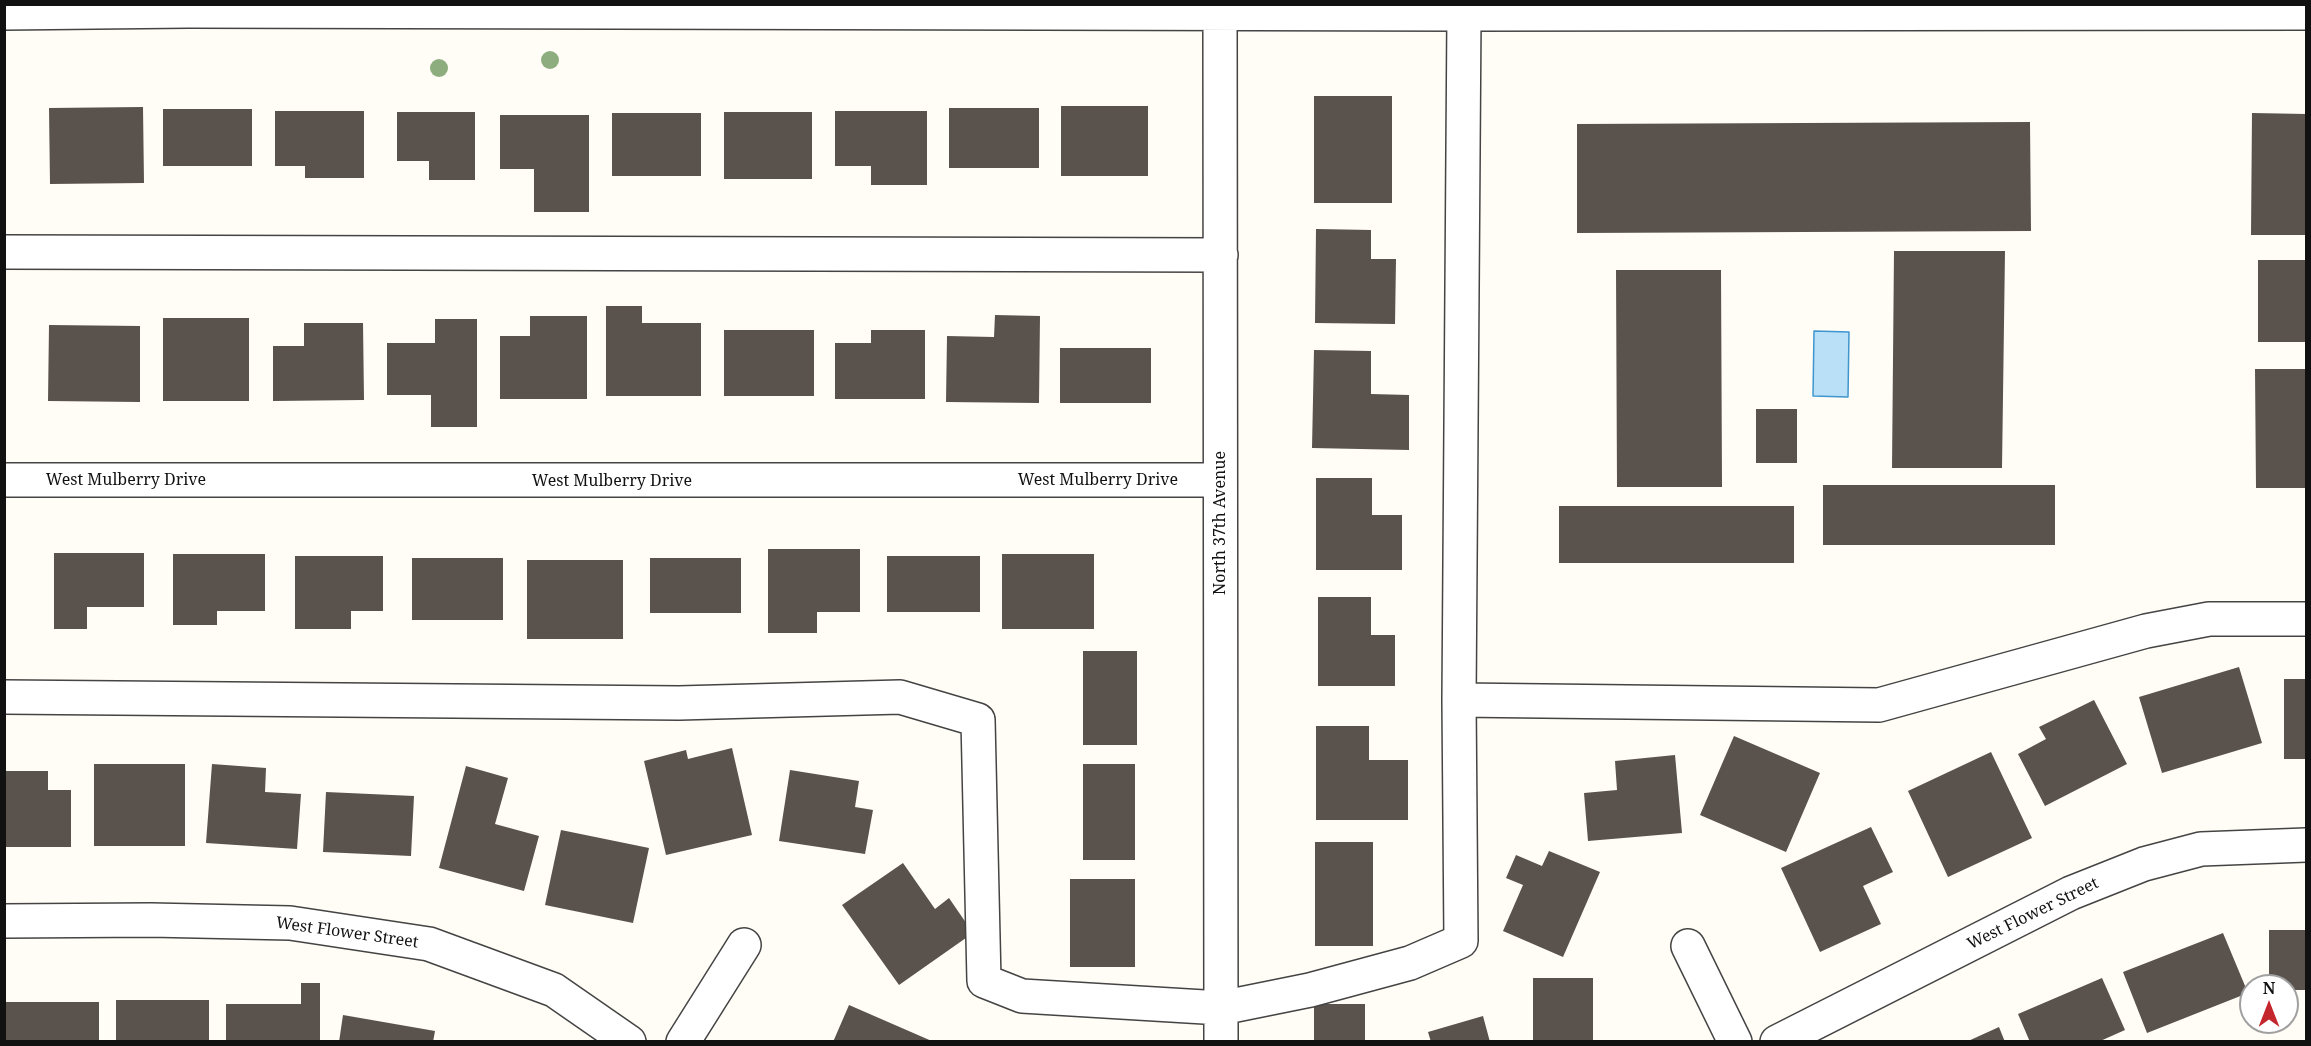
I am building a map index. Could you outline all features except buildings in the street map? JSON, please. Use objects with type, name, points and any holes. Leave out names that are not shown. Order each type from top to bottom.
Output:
[{"type":"street","points":[[4,13],[188,8],[1220,8],[1464,14],[2160,8],[2307,13]]},
{"type":"street","name":"North 37th Avenue","points":[[1220,8],[1221,1041]]},
{"type":"street","points":[[4,697],[679,703],[900,697],[978,720],[984,981],[1022,996],[1221,1008],[1310,990],[1410,963],[1461,940],[1459,700],[1464,14]]},
{"type":"street","points":[[4,252],[1221,255]]},
{"type":"street","name":"West Mulberry Drive","points":[[4,480],[1220,480]]},
{"type":"street","points":[[1459,700],[1879,705],[2146,631],[2209,620],[2307,620]]},
{"type":"street","name":"West Flower Street","points":[[1777,1041],[2071,893],[2144,864],[2201,849],[2307,845]]},
{"type":"street","name":"West Flower Street","points":[[4,921],[151,920],[290,923],[429,944],[554,990],[629,1041]]},
{"type":"street","points":[[683,1041],[744,945]]},
{"type":"street","points":[[1688,946],[1735,1041]]},
{"type":"water","points":[[1814,331],[1849,332],[1848,397],[1813,396]]}]
